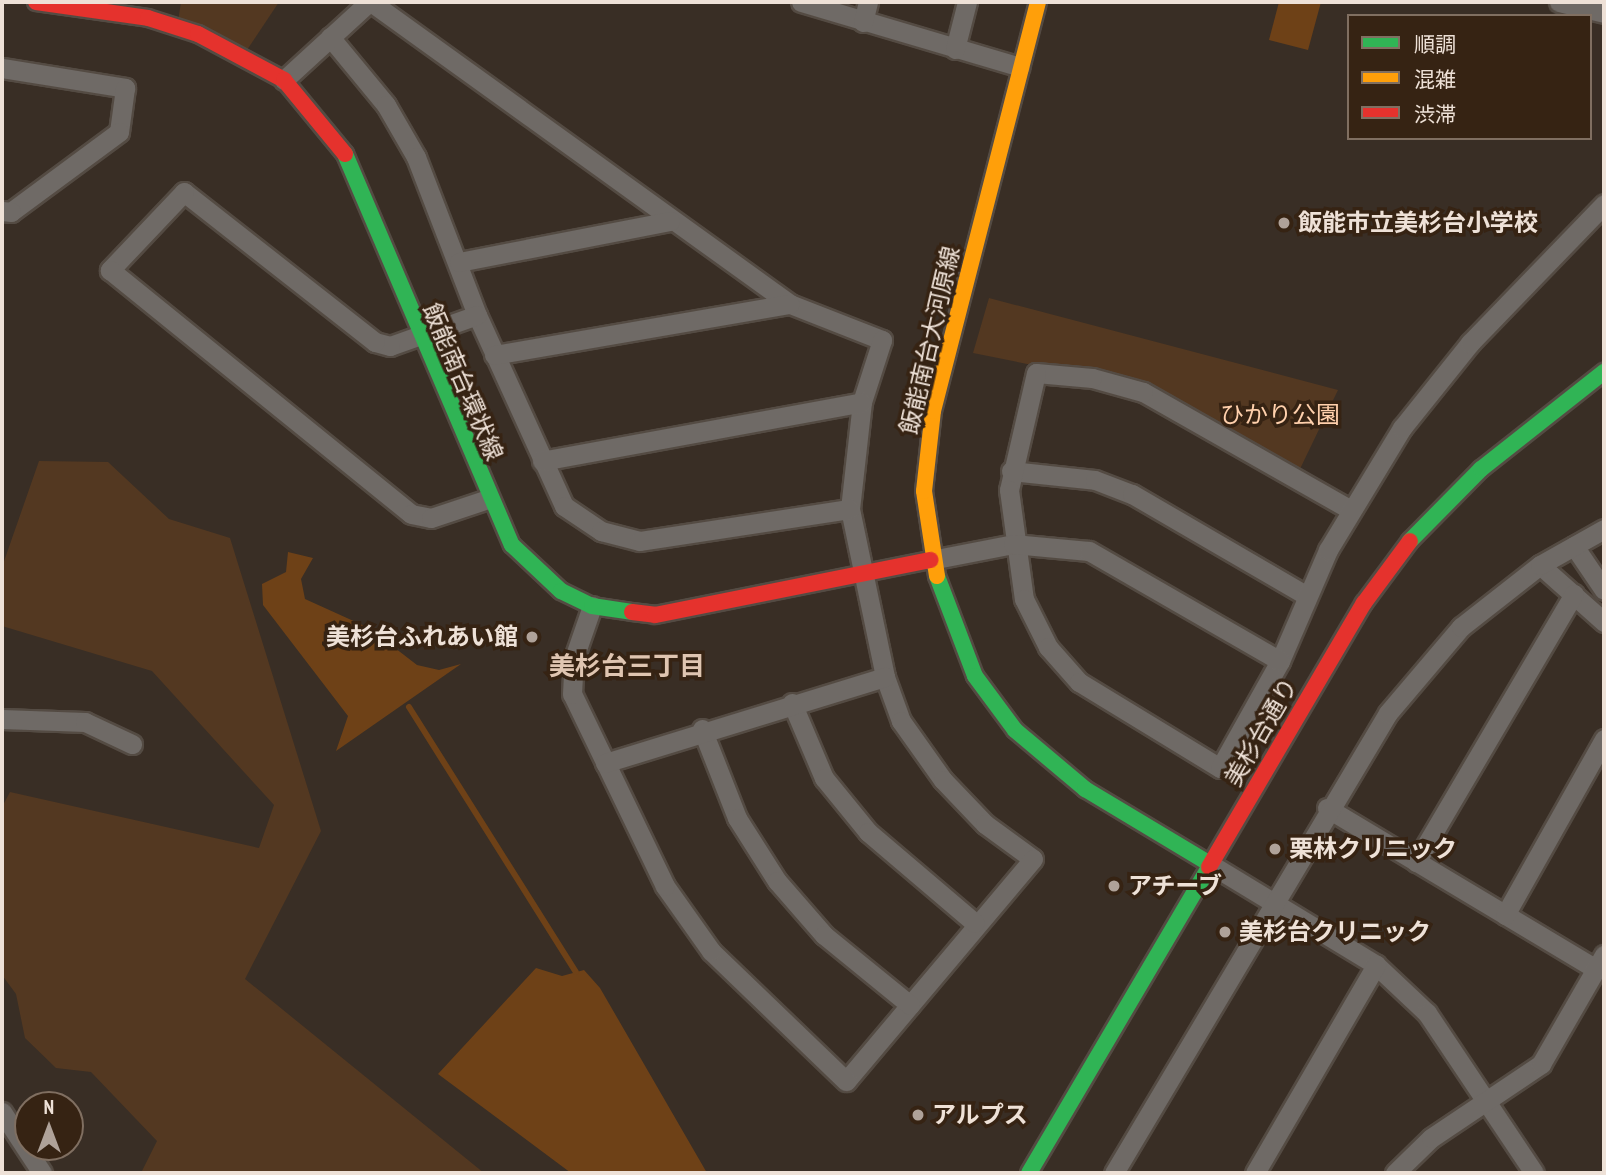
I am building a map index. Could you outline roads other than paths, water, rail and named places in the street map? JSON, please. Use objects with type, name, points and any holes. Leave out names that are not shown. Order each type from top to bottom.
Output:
[{"type":"street","name":"飯能南台環状線","points":[[36,2],[148,18],[237,52],[284,80],[344,151],[488,499],[532,568],[592,606],[655,615],[931,560]]},
{"type":"street","points":[[284,80],[370,2],[670,221],[790,304],[882,340],[862,402],[850,509],[861,576],[885,677],[901,721],[943,780],[985,824],[1033,859],[975,923],[846,1081],[711,951],[665,886],[572,694],[574,658],[592,606]]},
{"type":"street","points":[[801,2],[1020,67]]},
{"type":"street","points":[[863,22],[868,2]]},
{"type":"street","points":[[954,49],[967,2]]},
{"type":"street","name":"飯能南台大河原線","points":[[1038,2],[933,411],[924,491],[931,560],[969,665],[1015,730],[1085,789],[1210,864]]},
{"type":"street","points":[[1559,2],[1604,13]]},
{"type":"street","points":[[330,37],[387,105],[416,157],[477,315],[541,461],[564,506],[601,531],[640,541],[850,509]]},
{"type":"street","points":[[2,71],[125,88],[119,132],[11,212],[2,211]]},
{"type":"street","points":[[477,315],[390,346],[375,342],[184,192],[110,270],[411,514],[431,518],[488,499]]},
{"type":"street","points":[[1351,510],[1143,392],[1092,378],[1036,373],[1011,471],[1013,544],[1024,599],[1048,647],[1079,682],[1220,768],[1280,661],[1307,596],[1351,510],[1436,382],[1604,204]]},
{"type":"street","points":[[458,262],[670,221]]},
{"type":"street","points":[[494,355],[790,304]]},
{"type":"street","name":"美杉台通り","points":[[1029,1173],[1210,864],[1402,549],[1481,469],[1604,372]]},
{"type":"street","points":[[541,461],[862,402]]},
{"type":"street","points":[[1011,471],[1095,480],[1132,494],[1307,596]]},
{"type":"street","points":[[1114,1173],[1327,808],[1388,713],[1461,627],[1540,565],[1604,529]]},
{"type":"street","points":[[931,560],[1013,544],[1089,551],[1280,661]]},
{"type":"street","points":[[1574,546],[1604,590]]},
{"type":"street","points":[[1540,565],[1604,622]]},
{"type":"street","points":[[1416,862],[1574,594]]},
{"type":"street","points":[[605,763],[702,729],[885,677]]},
{"type":"street","points":[[792,703],[824,778],[868,832],[975,923]]},
{"type":"street","points":[[2,719],[85,722],[132,744]]},
{"type":"street","points":[[702,729],[737,818],[777,881],[824,935],[910,1004]]},
{"type":"street","points":[[1505,915],[1604,739]]},
{"type":"street","points":[[1327,808],[1505,915],[1600,962],[1541,1064],[1485,1108],[1431,1138],[1395,1173]]},
{"type":"street","points":[[1210,864],[1376,965],[1427,1013],[1462,1059],[1485,1108],[1534,1173]]},
{"type":"street","points":[[1255,1173],[1376,965]]},
{"type":"street","points":[[2,1112],[42,1173]]},
{"type":"waterway","points":[[409,707],[576,972]]},
{"type":"place","name":"飯能市立美杉台小学校","points":[[1284,223]]},
{"type":"place","name":"美杉台ふれあい館","points":[[532,637]]},
{"type":"place","name":"栗林クリニック","points":[[1275,849]]},
{"type":"place","name":"アチーブ","points":[[1114,886]]},
{"type":"place","name":"美杉台クリニック","points":[[1225,932]]},
{"type":"place","name":"アルプス","points":[[918,1115]]},
{"type":"district","name":"美杉台三丁目","points":[[627,666]]},
{"type":"park label","name":"ひかり公園","points":[[1280,415]]}]
